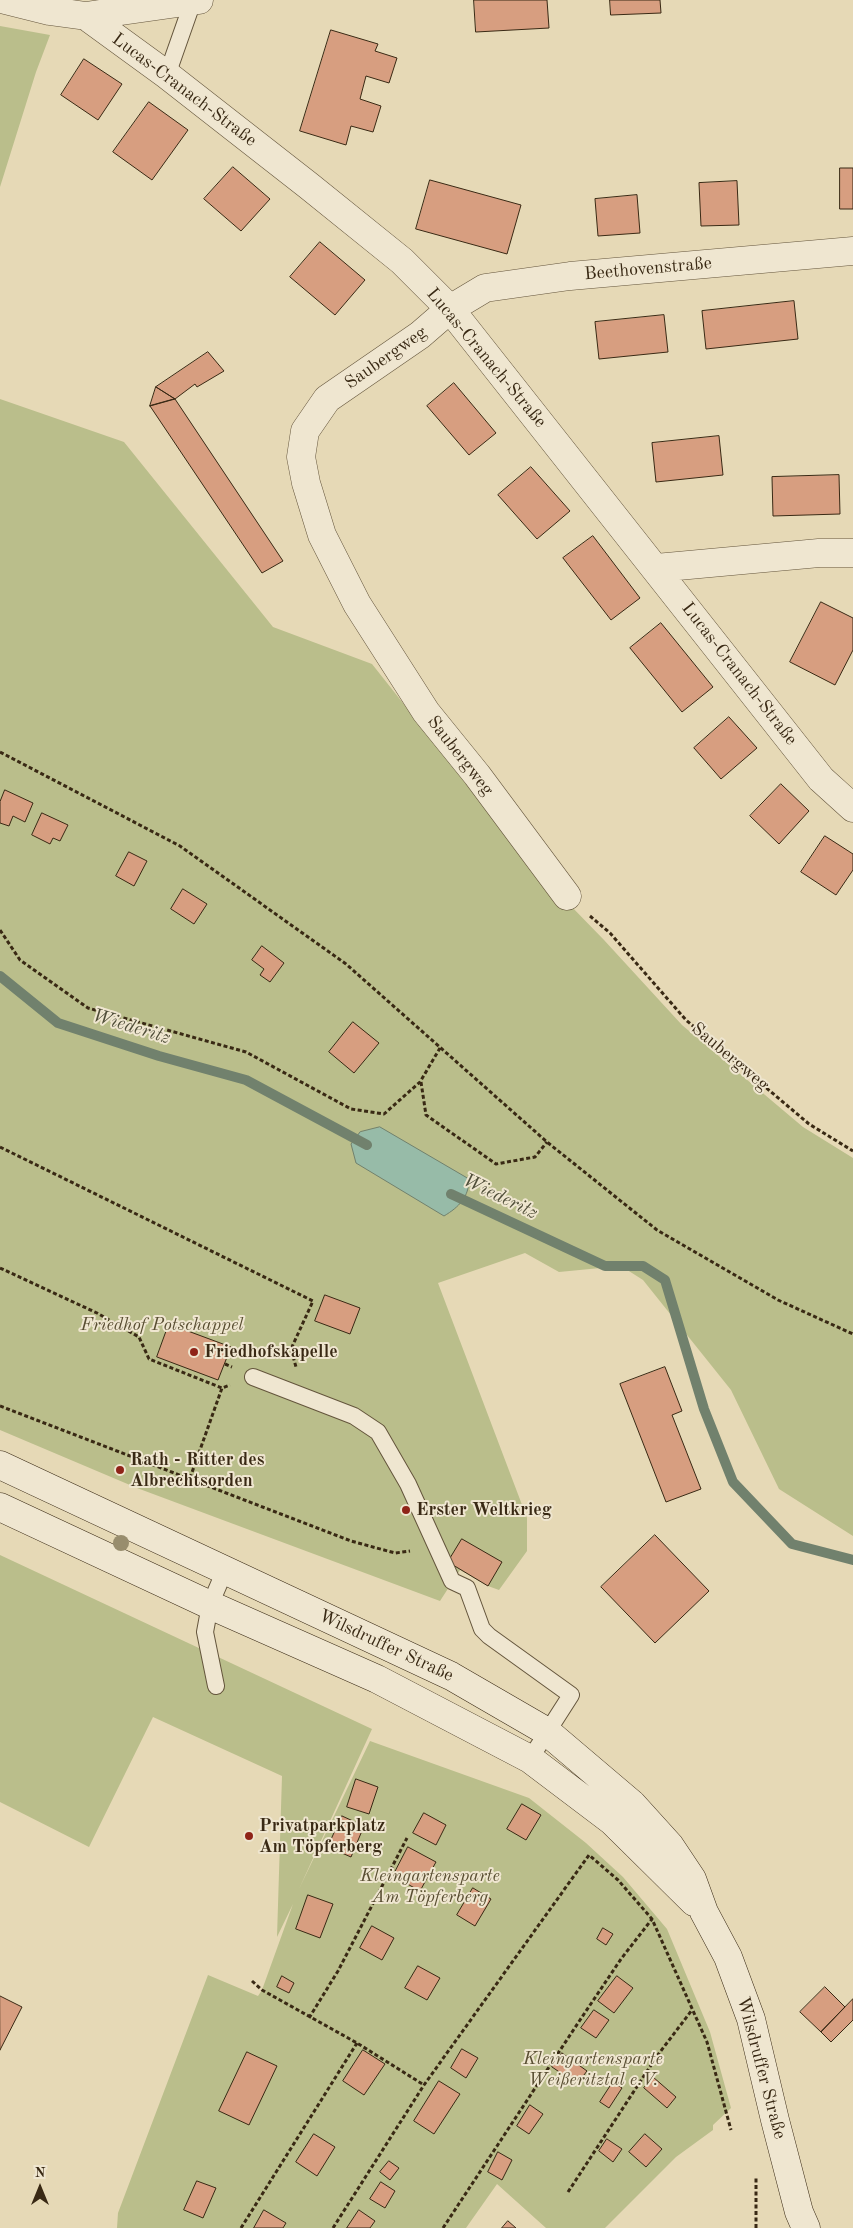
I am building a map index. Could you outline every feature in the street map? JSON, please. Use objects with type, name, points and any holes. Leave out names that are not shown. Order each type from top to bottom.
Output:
[{"type":"street","name":"Lucas-Cranach-Straße","points":[[5,0],[49,11],[86,16],[167,75],[402,261],[450,309],[821,779],[853,808]]},
{"type":"street","points":[[86,16],[196,1]]},
{"type":"street","name":"Beethovenstraße","points":[[450,309],[485,288],[570,276],[853,251]]},
{"type":"street","name":"Saubergweg","points":[[450,309],[420,336],[327,399],[305,431],[302,457],[306,483],[322,535],[357,604],[426,712],[477,776],[567,896]]},
{"type":"street","points":[[656,568],[819,553],[853,553]]},
{"type":"street","name":"Wilsdruffer Straße","points":[[0,1465],[450,1676],[546,1731],[632,1804],[670,1846],[692,1879],[704,1912],[728,1957],[752,2019],[774,2120],[799,2212],[806,2228]]},
{"type":"street","name":"Wilsdruffer Straße","points":[[0,1507],[377,1679],[530,1759],[612,1821],[704,1912]]},
{"type":"lane","points":[[167,75],[196,1]]},
{"type":"lane","points":[[253,1376],[354,1416],[378,1432],[408,1484],[452,1581],[467,1588],[482,1629],[571,1695],[546,1731],[530,1759]]},
{"type":"lane","points":[[216,1686],[205,1632],[210,1604],[225,1570]]},
{"type":"path","points":[[0,752],[180,846],[346,964],[547,1142],[657,1230],[778,1300],[853,1334]]},
{"type":"path","name":"Saubergweg","points":[[567,896],[610,933],[686,1020],[809,1124],[853,1151]]},
{"type":"path","points":[[0,930],[20,960],[88,1008],[246,1052],[351,1109],[384,1114],[420,1082],[440,1048]]},
{"type":"path","points":[[420,1082],[426,1115],[496,1164],[535,1157],[547,1142]]},
{"type":"path","points":[[0,1147],[313,1301],[291,1349],[299,1380],[297,1394]]},
{"type":"path","points":[[0,1268],[97,1313],[139,1337],[149,1359],[222,1388],[253,1376]]},
{"type":"path","points":[[190,1478],[222,1388]]},
{"type":"path","points":[[0,1406],[351,1541],[395,1553],[437,1549]]},
{"type":"path","points":[[309,2018],[338,1971],[407,1838]]},
{"type":"path","points":[[333,2228],[424,2085],[589,1855],[618,1880],[652,1919],[707,2042],[730,2130]]},
{"type":"path","points":[[443,2228],[621,1959],[652,1919]]},
{"type":"path","points":[[252,1981],[262,1990],[309,2018],[357,2043],[424,2085]]},
{"type":"path","points":[[568,2192],[657,2056],[692,2009]]},
{"type":"path","points":[[240,2228],[357,2043]]},
{"type":"path","points":[[756,2175],[756,2228]]},
{"type":"green space","points":[[0,26],[50,35],[36,72],[0,187]]},
{"type":"green space","name":"Friedhof Potschappel","points":[[0,399],[124,442],[273,627],[372,664],[533,867],[604,940],[682,1025],[803,1127],[853,1158],[853,1536],[779,1489],[731,1390],[643,1280],[621,1266],[559,1272],[525,1253],[438,1283],[527,1518],[527,1551],[499,1590],[460,1570],[440,1601],[137,1488],[0,1430]]},
{"type":"green space","points":[[0,1555],[372,1729],[299,1889],[370,1741],[529,1798],[586,1843],[623,1877],[667,1929],[710,2032],[731,2108],[713,2125],[713,2130],[676,2157],[605,2228],[546,2228],[497,2184],[466,2228],[117,2228],[118,2213],[208,1975],[258,1996],[262,1990],[293,1904],[277,1937],[282,1776],[153,1717],[89,1847],[0,1802]]},
{"type":"shaded area","points":[[380,1127],[469,1179],[467,1191],[459,1205],[444,1216],[356,1163],[351,1144],[360,1132]]},
{"type":"building","points":[[474,0],[547,0],[549,28],[476,32]]},
{"type":"building","points":[[610,0],[660,0],[661,13],[611,15]]},
{"type":"building","points":[[331,30],[378,44],[375,51],[397,58],[389,83],[366,76],[360,99],[381,106],[373,132],[351,126],[346,145],[300,131]]},
{"type":"building","points":[[84,59],[122,84],[98,120],[61,95]]},
{"type":"building","points":[[149,102],[188,130],[152,180],[113,152]]},
{"type":"building","points":[[233,167],[270,199],[241,231],[204,199]]},
{"type":"building","points":[[840,168],[853,168],[853,209],[840,209]]},
{"type":"building","points":[[430,180],[521,205],[507,254],[416,229]]},
{"type":"building","points":[[737,181],[739,225],[701,226],[699,183]]},
{"type":"building","points":[[637,195],[640,233],[598,236],[595,199]]},
{"type":"building","points":[[320,242],[365,280],[335,315],[290,277]]},
{"type":"building","points":[[794,301],[798,339],[706,349],[702,311]]},
{"type":"building","points":[[664,315],[668,352],[599,359],[595,322]]},
{"type":"building","points":[[208,352],[224,371],[197,387],[195,384],[175,399],[156,387]]},
{"type":"building","points":[[454,383],[496,433],[469,455],[427,406]]},
{"type":"building","points":[[156,387],[175,399],[150,406]]},
{"type":"building","points":[[175,399],[283,561],[262,573],[150,406]]},
{"type":"building","points":[[719,436],[723,475],[656,482],[652,443]]},
{"type":"building","points":[[531,467],[570,511],[537,539],[498,495]]},
{"type":"building","points":[[839,475],[840,514],[773,516],[772,477]]},
{"type":"building","points":[[593,536],[640,598],[611,620],[563,558]]},
{"type":"building","points":[[821,602],[853,618],[853,650],[835,685],[790,662]]},
{"type":"building","points":[[661,623],[713,687],[682,712],[630,648]]},
{"type":"building","points":[[729,717],[757,748],[721,779],[694,748]]},
{"type":"building","points":[[781,784],[809,811],[779,844],[750,816]]},
{"type":"building","points":[[5,790],[33,803],[25,822],[13,816],[9,826],[0,823],[0,802]]},
{"type":"building","points":[[42,813],[68,825],[60,841],[53,838],[50,844],[32,835]]},
{"type":"building","points":[[825,836],[853,854],[853,870],[836,895],[801,872]]},
{"type":"building","points":[[129,852],[147,861],[134,886],[116,876]]},
{"type":"building","points":[[183,889],[207,904],[194,924],[171,909]]},
{"type":"building","points":[[262,946],[284,963],[270,982],[260,975],[264,969],[252,960]]},
{"type":"building","points":[[353,1022],[379,1043],[354,1073],[329,1052]]},
{"type":"building","points":[[325,1295],[360,1308],[350,1334],[315,1321]]},
{"type":"building","name":"Friedhofskapelle","points":[[169,1324],[231,1347],[218,1380],[157,1357]]},
{"type":"building","points":[[665,1367],[682,1411],[672,1415],[701,1489],[666,1502],[620,1384]]},
{"type":"building","points":[[655,1535],[709,1591],[655,1643],[601,1587]]},
{"type":"building","points":[[462,1539],[502,1562],[488,1586],[448,1562]]},
{"type":"building","points":[[356,1779],[378,1787],[369,1814],[347,1807]]},
{"type":"building","points":[[522,1804],[541,1815],[526,1840],[507,1829]]},
{"type":"building","points":[[424,1813],[446,1825],[436,1845],[413,1833]]},
{"type":"building","points":[[342,1816],[364,1826],[351,1857],[328,1847]]},
{"type":"building","points":[[408,1847],[436,1862],[420,1891],[393,1876]]},
{"type":"building","points":[[473,1888],[491,1899],[475,1926],[457,1915]]},
{"type":"building","points":[[308,1895],[333,1904],[320,1938],[296,1929]]},
{"type":"building","points":[[372,1926],[394,1938],[382,1960],[360,1948]]},
{"type":"building","points":[[603,1928],[613,1934],[606,1945],[597,1939]]},
{"type":"building","points":[[418,1966],[440,1978],[427,2000],[405,1988]]},
{"type":"building","points":[[282,1976],[294,1983],[289,1993],[277,1987]]},
{"type":"building","points":[[617,1976],[633,1988],[614,2013],[598,2001]]},
{"type":"building","points":[[825,1987],[845,2007],[821,2032],[800,2012]]},
{"type":"building","points":[[0,1996],[22,2007],[0,2050]]},
{"type":"building","points":[[853,1999],[853,2020],[831,2042],[821,2032]]},
{"type":"building","points":[[594,2010],[609,2020],[596,2038],[581,2028]]},
{"type":"building","points":[[462,2049],[478,2058],[466,2078],[451,2068]]},
{"type":"building","points":[[363,2050],[385,2064],[364,2095],[343,2081]]},
{"type":"building","points":[[247,2052],[277,2066],[249,2125],[219,2111]]},
{"type":"building","points":[[562,2053],[587,2071],[577,2084],[552,2067]]},
{"type":"building","points":[[653,2077],[676,2097],[667,2108],[644,2088]]},
{"type":"building","points":[[439,2081],[460,2094],[434,2134],[414,2121]]},
{"type":"building","points":[[613,2082],[622,2088],[609,2108],[600,2102]]},
{"type":"building","points":[[530,2105],[543,2114],[529,2134],[517,2126]]},
{"type":"building","points":[[314,2134],[335,2147],[317,2176],[296,2162]]},
{"type":"building","points":[[645,2134],[662,2149],[646,2167],[629,2152]]},
{"type":"building","points":[[607,2139],[622,2149],[613,2162],[599,2151]]},
{"type":"building","points":[[498,2152],[512,2160],[502,2180],[488,2172]]},
{"type":"building","points":[[389,2161],[399,2168],[390,2180],[380,2172]]},
{"type":"building","points":[[197,2181],[216,2188],[203,2218],[184,2210]]},
{"type":"building","points":[[381,2182],[395,2191],[385,2208],[370,2199]]},
{"type":"building","points":[[264,2210],[286,2223],[283,2228],[254,2228]]},
{"type":"building","points":[[359,2210],[375,2221],[370,2228],[347,2228]]},
{"type":"building","points":[[508,2221],[516,2228],[502,2228]]},
{"type":"waterway","name":"Wiederitz","points":[[0,976],[58,1023],[159,1056],[246,1080],[367,1145]]},
{"type":"waterway","name":"Wiederitz","points":[[451,1194],[605,1266],[643,1266],[665,1280],[704,1409],[733,1482],[792,1544],[853,1560]]},
{"type":"place","name":"Friedhofskapelle","points":[[194,1352]]},
{"type":"place","name":"Rath - Ritter des Albrechtsorden","points":[[120,1470]]},
{"type":"place","name":"Erster Weltkrieg","points":[[406,1510]]},
{"type":"place","name":"Privatparkplatz Am Töpferberg","points":[[249,1836]]},
{"type":"park label","name":"Kleingartensparte Am Töpferberg","points":[[430,1886]]},
{"type":"park label","name":"Kleingartensparte Weißeritztal e.V.","points":[[593,2069]]}]
